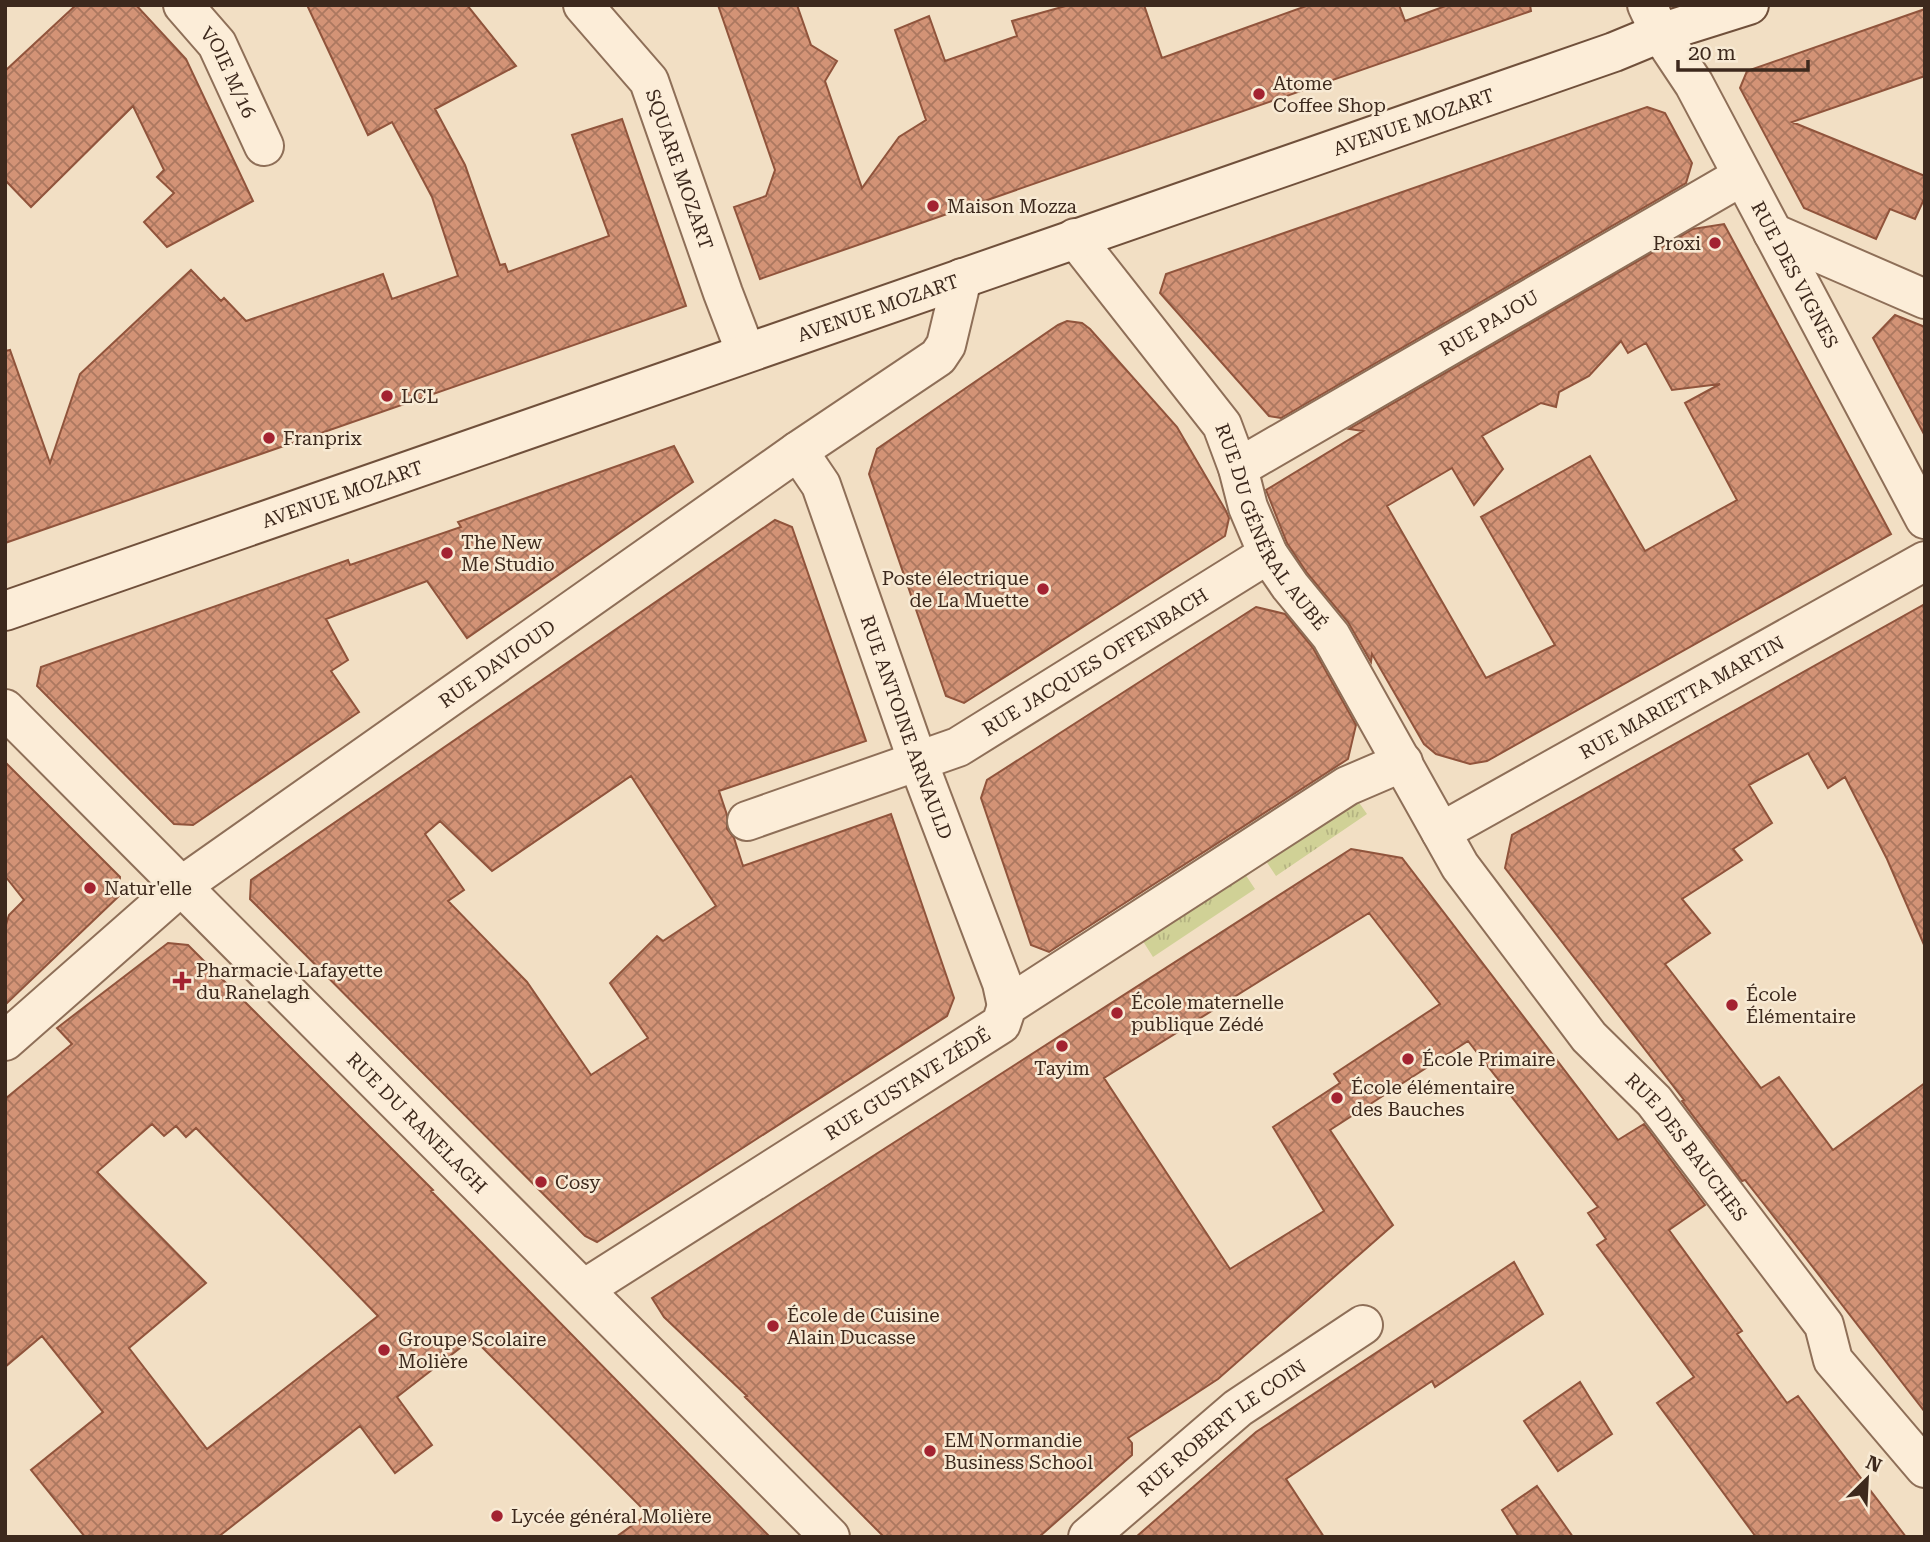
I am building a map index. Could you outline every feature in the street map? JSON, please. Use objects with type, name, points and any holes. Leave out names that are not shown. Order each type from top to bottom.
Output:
[{"type":"street","name":"VOIE M/16","points":[[183,5],[217,44],[264,146]]},
{"type":"street","name":"SQUARE MOZART","points":[[583,5],[649,81],[746,353]]},
{"type":"street","name":"AVENUE MOZART","points":[[5,611],[1614,52],[1654,19],[1749,5]]},
{"type":"street","name":"RUE DES VIGNES","points":[[1654,19],[1694,85],[1925,519]]},
{"type":"street","name":"RUE PAJOU","points":[[1238,468],[1742,176]]},
{"type":"street","points":[[1773,233],[1925,299]]},
{"type":"street","name":"RUE DU GÉNÉRAL AUBÉ","points":[[1075,238],[1222,425],[1238,468],[1248,507],[1268,554],[1331,636],[1441,832]]},
{"type":"street","name":"RUE DAVIOUD","points":[[5,1041],[180,887],[937,357],[946,345],[962,278]]},
{"type":"street","name":"RUE ANTOINE ARNAULD","points":[[798,452],[821,485],[918,762],[1002,983],[1007,1006]]},
{"type":"street","name":"RUE JACQUES OFFENBACH","points":[[747,821],[958,747],[1268,554]]},
{"type":"street","name":"RUE MARIETTA MARTIN","points":[[1441,832],[1925,561]]},
{"type":"street","name":"RUE DU RANELAGH","points":[[5,709],[830,1537]]},
{"type":"street","name":"RUE GUSTAVE ZÉDÉ","points":[[584,1289],[1001,1024],[1007,1006],[1347,786],[1403,762]]},
{"type":"street","name":"RUE DES BAUCHES","points":[[1441,832],[1460,866],[1588,1037],[1654,1101],[1824,1325],[1833,1360],[1925,1468]]},
{"type":"street","name":"RUE ROBERT LE COIN","points":[[1088,1537],[1238,1408],[1363,1325]]},
{"type":"green space","points":[[1353,794],[1367,814],[1276,876],[1262,855]]},
{"type":"green space","points":[[1241,868],[1255,889],[1153,957],[1139,935]]},
{"type":"building","points":[[76,5],[136,5],[186,59],[253,201],[167,247],[144,222],[174,193],[157,177],[164,170],[133,106],[31,207],[5,180],[5,71]]},
{"type":"building","points":[[307,5],[467,5],[516,66],[435,109],[465,165],[500,265],[505,264],[508,272],[609,236],[572,135],[622,119],[686,306],[5,543],[5,351],[10,350],[50,463],[80,374],[191,270],[221,301],[224,298],[246,321],[383,274],[392,299],[458,276],[432,197],[392,122],[368,135]]},
{"type":"building","points":[[718,5],[797,5],[811,45],[837,61],[825,81],[862,188],[899,137],[926,120],[895,30],[929,16],[945,61],[1017,36],[1012,21],[1069,5],[1144,5],[1162,58],[1309,5],[1399,5],[1405,21],[1448,5],[1530,5],[1531,11],[760,279],[734,207],[766,196],[775,170]]},
{"type":"building","points":[[1925,9],[1925,76],[1792,122],[1925,176],[1925,197],[1915,219],[1890,209],[1876,239],[1804,208],[1740,88],[1747,71]]},
{"type":"building","points":[[1647,107],[1665,113],[1692,163],[1686,183],[1281,418],[1269,416],[1160,293],[1166,274]]},
{"type":"building","points":[[1724,224],[1891,534],[1487,761],[1470,764],[1436,754],[1424,744],[1372,654],[1371,662],[1348,622],[1307,573],[1287,543],[1266,490],[1363,431],[1349,429],[1693,229]],"holes":[[[1621,341],[1628,353],[1646,343],[1672,390],[1720,384],[1685,403],[1737,500],[1645,551],[1590,456],[1481,517],[1555,645],[1486,678],[1387,506],[1452,468],[1474,505],[1503,469],[1482,436],[1541,403],[1556,407],[1559,392],[1589,376]]]},
{"type":"building","points":[[1895,315],[1925,327],[1925,436],[1873,338]]},
{"type":"building","points":[[1067,321],[1082,323],[1090,329],[1177,427],[1226,511],[1229,518],[1225,536],[964,703],[946,696],[869,474],[877,449]]},
{"type":"building","points":[[674,446],[693,482],[467,638],[427,581],[326,619],[348,660],[331,671],[359,712],[193,825],[174,824],[37,686],[41,667],[348,560],[350,565],[461,527],[458,522]]},
{"type":"building","points":[[775,520],[792,527],[866,741],[719,791],[727,815],[727,829],[734,838],[743,866],[891,814],[954,998],[947,1016],[597,1242],[585,1236],[250,899],[251,880]],"holes":[[[631,776],[716,906],[663,941],[657,936],[610,983],[648,1038],[591,1075],[527,982],[448,901],[464,890],[425,834],[440,821],[492,871]]]},
{"type":"building","points":[[1925,604],[1925,947],[1887,859],[1845,777],[1828,788],[1808,753],[1749,785],[1772,823],[1733,849],[1742,860],[1682,899],[1710,933],[1665,964],[1761,1088],[1779,1077],[1833,1150],[1925,1083],[1925,1412],[1745,1180],[1742,1181],[1682,1101],[1684,1100],[1505,868],[1512,835]]},
{"type":"building","points":[[1256,607],[1285,614],[1313,648],[1356,725],[1348,759],[1049,952],[1031,945],[981,798],[987,780]]},
{"type":"building","points":[[5,762],[120,877],[119,896],[5,1005],[5,928],[9,915],[24,900],[5,876]]},
{"type":"building","points":[[1351,849],[1402,858],[1618,1140],[1644,1124],[1705,1205],[1669,1230],[1742,1331],[1737,1334],[1787,1403],[1798,1396],[1906,1537],[1756,1537],[1657,1403],[1694,1377],[1597,1245],[1606,1239],[1588,1213],[1598,1207],[1468,1041],[1330,1130],[1393,1225],[1218,1379],[1128,1438],[1132,1443],[1132,1455],[1039,1537],[884,1537],[745,1397],[747,1396],[664,1317],[652,1298]],"holes":[[[1369,913],[1440,1004],[1334,1074],[1340,1083],[1273,1127],[1324,1211],[1230,1269],[1104,1078]]]},
{"type":"building","points":[[168,943],[188,945],[433,1190],[431,1191],[770,1537],[616,1537],[648,1514],[473,1338],[397,1397],[432,1445],[395,1473],[360,1426],[218,1537],[85,1537],[31,1470],[103,1412],[42,1336],[5,1367],[5,1099],[72,1044],[57,1028]],"holes":[[[152,1124],[164,1136],[176,1126],[186,1137],[196,1128],[378,1316],[207,1449],[129,1348],[206,1283],[97,1172]]]},
{"type":"building","points":[[1514,1262],[1543,1314],[1435,1387],[1432,1381],[1286,1479],[1324,1537],[1136,1537],[1256,1432]]},
{"type":"building","points":[[1580,1382],[1612,1434],[1558,1471],[1524,1421]]},
{"type":"building","points":[[1537,1486],[1573,1537],[1519,1537],[1502,1510]]},
{"type":"place","name":"Atome Coffee Shop","points":[[1259,94]]},
{"type":"place","name":"Maison Mozza","points":[[933,206]]},
{"type":"place","name":"Proxi","points":[[1715,243]]},
{"type":"place","name":"LCL","points":[[387,396]]},
{"type":"place","name":"Franprix","points":[[269,438]]},
{"type":"place","name":"The New Me Studio","points":[[447,553]]},
{"type":"place","name":"Poste électrique de La Muette","points":[[1043,589]]},
{"type":"place","name":"Natur'elle","points":[[90,888]]},
{"type":"place","name":"Pharmacie Lafayette du Ranelagh","points":[[182,981]]},
{"type":"place","name":"École Élémentaire","points":[[1732,1005]]},
{"type":"place","name":"École maternelle publique Zédé","points":[[1117,1013]]},
{"type":"place","name":"Tayim","points":[[1062,1046]]},
{"type":"place","name":"École Primaire","points":[[1408,1059]]},
{"type":"place","name":"École élémentaire des Bauches","points":[[1337,1098]]},
{"type":"place","name":"Cosy","points":[[541,1182]]},
{"type":"place","name":"École de Cuisine Alain Ducasse","points":[[773,1326]]},
{"type":"place","name":"Groupe Scolaire Molière","points":[[384,1350]]},
{"type":"place","name":"EM Normandie Business School","points":[[930,1451]]},
{"type":"place","name":"Lycée général Molière","points":[[497,1516]]}]
